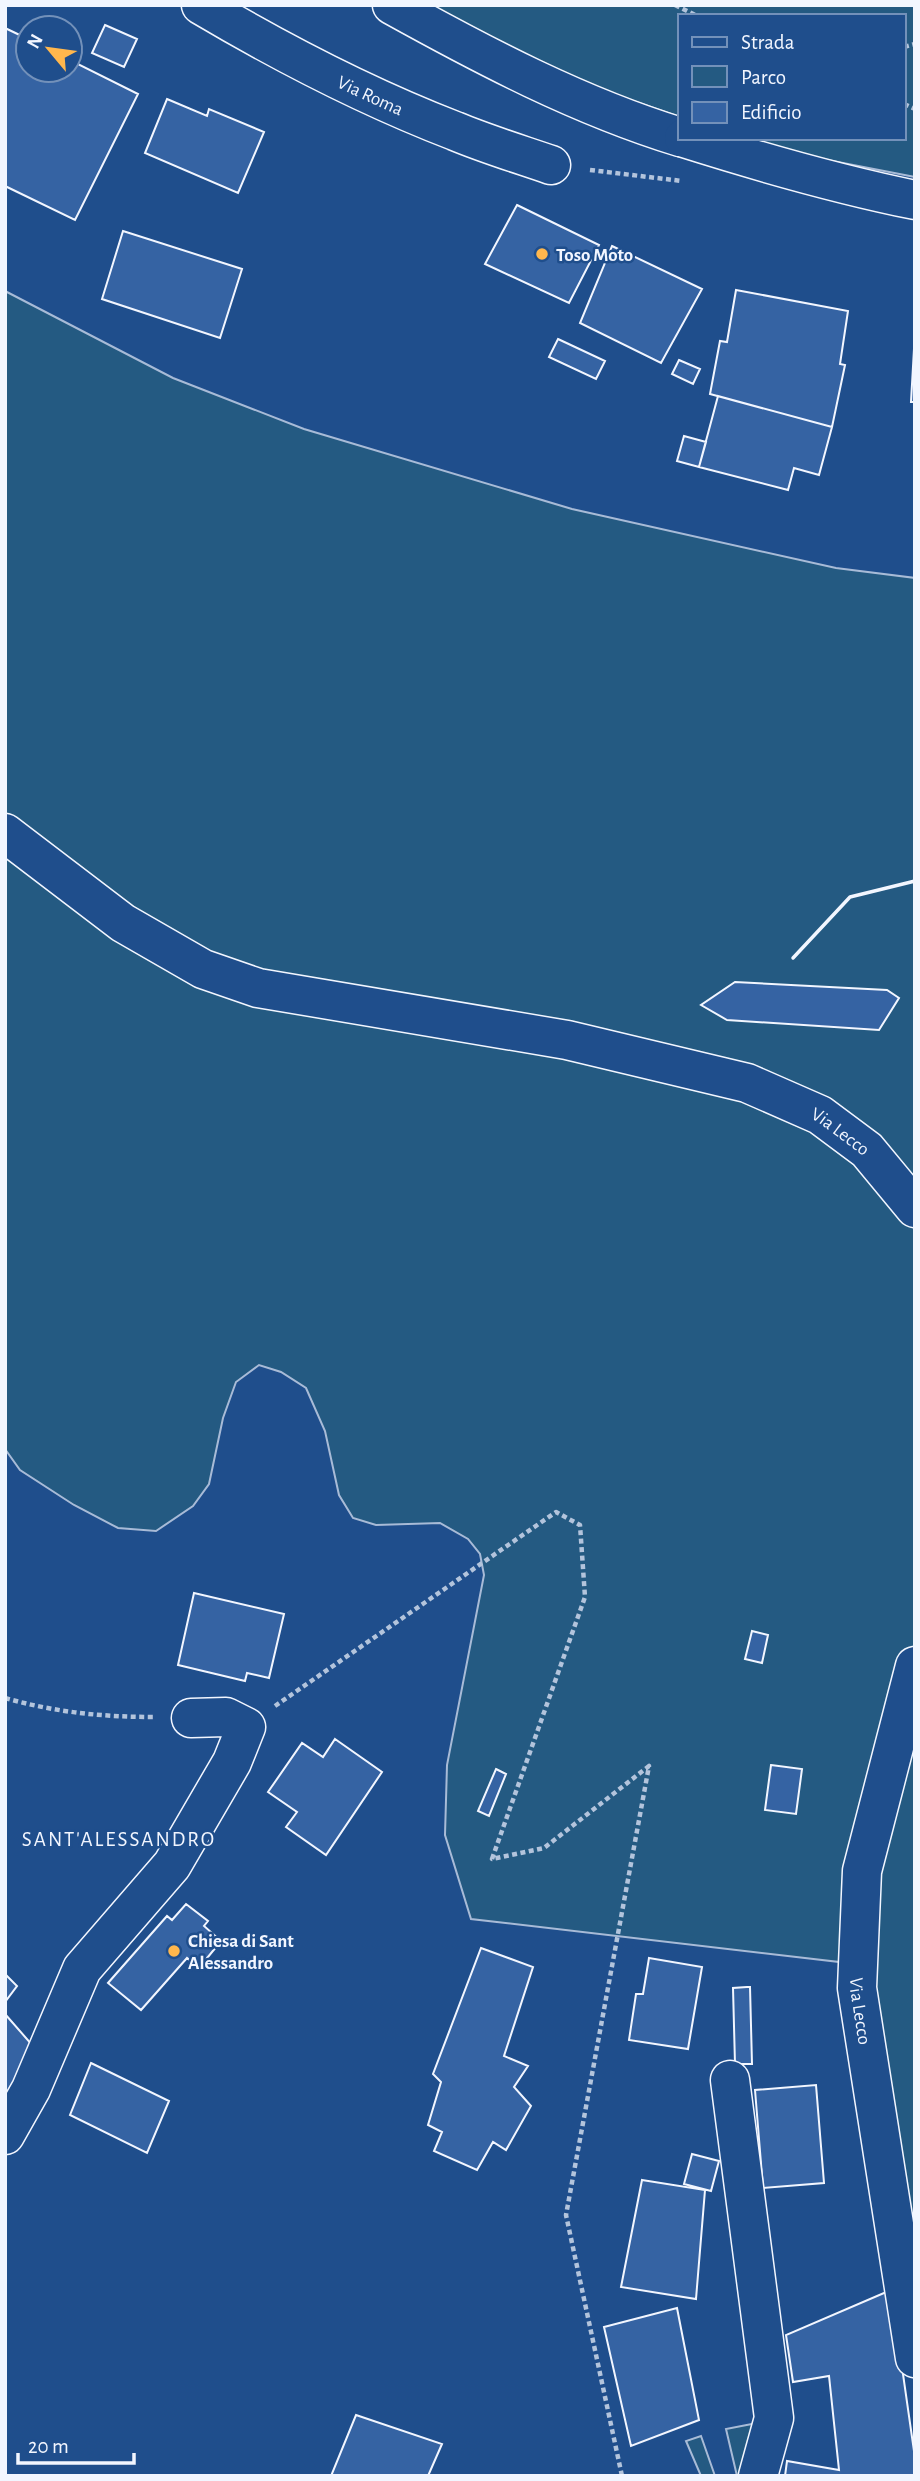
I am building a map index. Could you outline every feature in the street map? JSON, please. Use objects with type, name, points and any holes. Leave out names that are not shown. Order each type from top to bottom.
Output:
[{"type":"main road","name":"Via Roma","points":[[201,5],[253,36],[369,94],[455,132],[551,165]]},
{"type":"main road","points":[[392,5],[519,73],[647,127],[678,137]]},
{"type":"main road","points":[[689,140],[771,165],[915,200]]},
{"type":"main road","name":"Via Lecco","points":[[5,833],[123,923],[203,969],[247,984],[567,1040],[747,1083],[820,1115],[867,1150],[915,1208]]},
{"type":"main road","name":"Via Lecco","points":[[915,1666],[862,1871],[857,1988],[915,2358]]},
{"type":"main road","points":[[5,2135],[31,2089],[82,1969],[172,1865],[232,1762],[246,1727],[226,1717],[191,1718]]},
{"type":"main road","points":[[730,2080],[774,2418],[758,2476]]},
{"type":"path","points":[[675,5],[693,14]]},
{"type":"path","points":[[246,1727],[556,1512],[580,1525],[585,1597],[492,1859],[544,1848],[649,1766],[566,2215],[622,2476]]},
{"type":"path","points":[[5,1698],[44,1709],[69,1712],[119,1717],[191,1718]]},
{"type":"green space","points":[[392,5],[915,5],[915,177],[776,150],[748,140],[906,140],[906,14],[678,14],[678,116],[470,45]]},
{"type":"green space","points":[[5,291],[173,378],[304,429],[572,509],[836,568],[915,578],[915,2339],[856,1964],[471,1919],[445,1835],[447,1765],[484,1575],[480,1554],[468,1539],[440,1523],[376,1525],[353,1518],[339,1495],[325,1431],[306,1388],[281,1372],[259,1365],[236,1382],[223,1418],[209,1484],[193,1506],[156,1531],[118,1528],[74,1505],[20,1470],[5,1449]]},
{"type":"green space","points":[[757,2423],[753,2476],[737,2476],[726,2429]]},
{"type":"green space","points":[[701,2436],[715,2476],[701,2476],[686,2441]]},
{"type":"building","points":[[105,25],[137,39],[124,67],[92,53]]},
{"type":"building","points":[[5,28],[14,32],[14,84],[84,84],[84,67],[138,94],[75,220],[5,186]]},
{"type":"building","points":[[167,99],[207,116],[209,109],[264,132],[238,193],[145,153]]},
{"type":"building","name":"Toso Moto","points":[[517,205],[599,245],[569,303],[485,264]]},
{"type":"building","points":[[123,231],[242,269],[220,338],[102,299]]},
{"type":"building","points":[[612,246],[702,289],[661,363],[580,323]]},
{"type":"building","points":[[736,290],[848,311],[840,364],[845,365],[832,427],[710,394],[720,341],[727,342]]},
{"type":"building","points":[[915,331],[915,402],[911,402]]},
{"type":"building","points":[[558,339],[605,361],[596,379],[549,357]]},
{"type":"building","points":[[679,360],[700,369],[693,384],[672,374]]},
{"type":"building","points":[[718,396],[832,427],[819,475],[794,468],[788,490],[699,467]]},
{"type":"building","points":[[684,436],[706,442],[699,467],[677,461]]},
{"type":"building","points":[[735,982],[887,990],[899,998],[879,1030],[727,1020],[701,1005]]},
{"type":"building","points":[[194,1593],[284,1614],[269,1678],[247,1673],[245,1681],[178,1665]]},
{"type":"building","points":[[752,1631],[768,1635],[762,1663],[745,1659]]},
{"type":"building","points":[[335,1739],[382,1772],[326,1855],[286,1827],[297,1812],[268,1792],[302,1743],[323,1757]]},
{"type":"building","points":[[771,1765],[802,1769],[796,1814],[765,1810]]},
{"type":"building","points":[[496,1769],[506,1774],[489,1816],[478,1811]]},
{"type":"building","name":"Chiesa di Sant Alessandro","points":[[186,1904],[208,1921],[204,1926],[221,1941],[199,1968],[187,1958],[141,2010],[108,1983],[167,1916],[172,1920]]},
{"type":"building","points":[[481,1948],[533,1967],[504,2056],[528,2066],[514,2087],[531,2106],[506,2150],[493,2142],[477,2170],[434,2151],[442,2132],[428,2125],[441,2082],[433,2074]]},
{"type":"building","points":[[649,1958],[702,1967],[688,2049],[629,2040],[636,1994],[643,1994]]},
{"type":"building","points":[[5,1974],[17,1986],[5,2002]]},
{"type":"building","points":[[750,1987],[752,2064],[735,2064],[733,1988]]},
{"type":"building","points":[[5,2014],[40,2054],[7,2093],[5,2090]]},
{"type":"building","points":[[91,2063],[169,2101],[147,2153],[70,2115]]},
{"type":"building","points":[[816,2085],[824,2183],[763,2188],[755,2090]]},
{"type":"building","points":[[692,2154],[719,2161],[711,2191],[684,2184]]},
{"type":"building","points":[[642,2180],[705,2190],[696,2299],[621,2287]]},
{"type":"building","points":[[891,2290],[915,2458],[915,2476],[785,2476],[787,2461],[839,2470],[829,2376],[793,2382],[786,2335]]},
{"type":"building","points":[[677,2308],[699,2420],[631,2446],[604,2327]]},
{"type":"building","points":[[356,2415],[442,2444],[428,2476],[331,2476]]},
{"type":"wall","points":[[793,958],[850,897],[915,881]]},
{"type":"place","name":"Toso Moto","points":[[542,254]]},
{"type":"place","name":"Chiesa di Sant Alessandro","points":[[174,1951]]},
{"type":"district","name":"SANT'ALESSANDRO","points":[[119,1839]]}]
